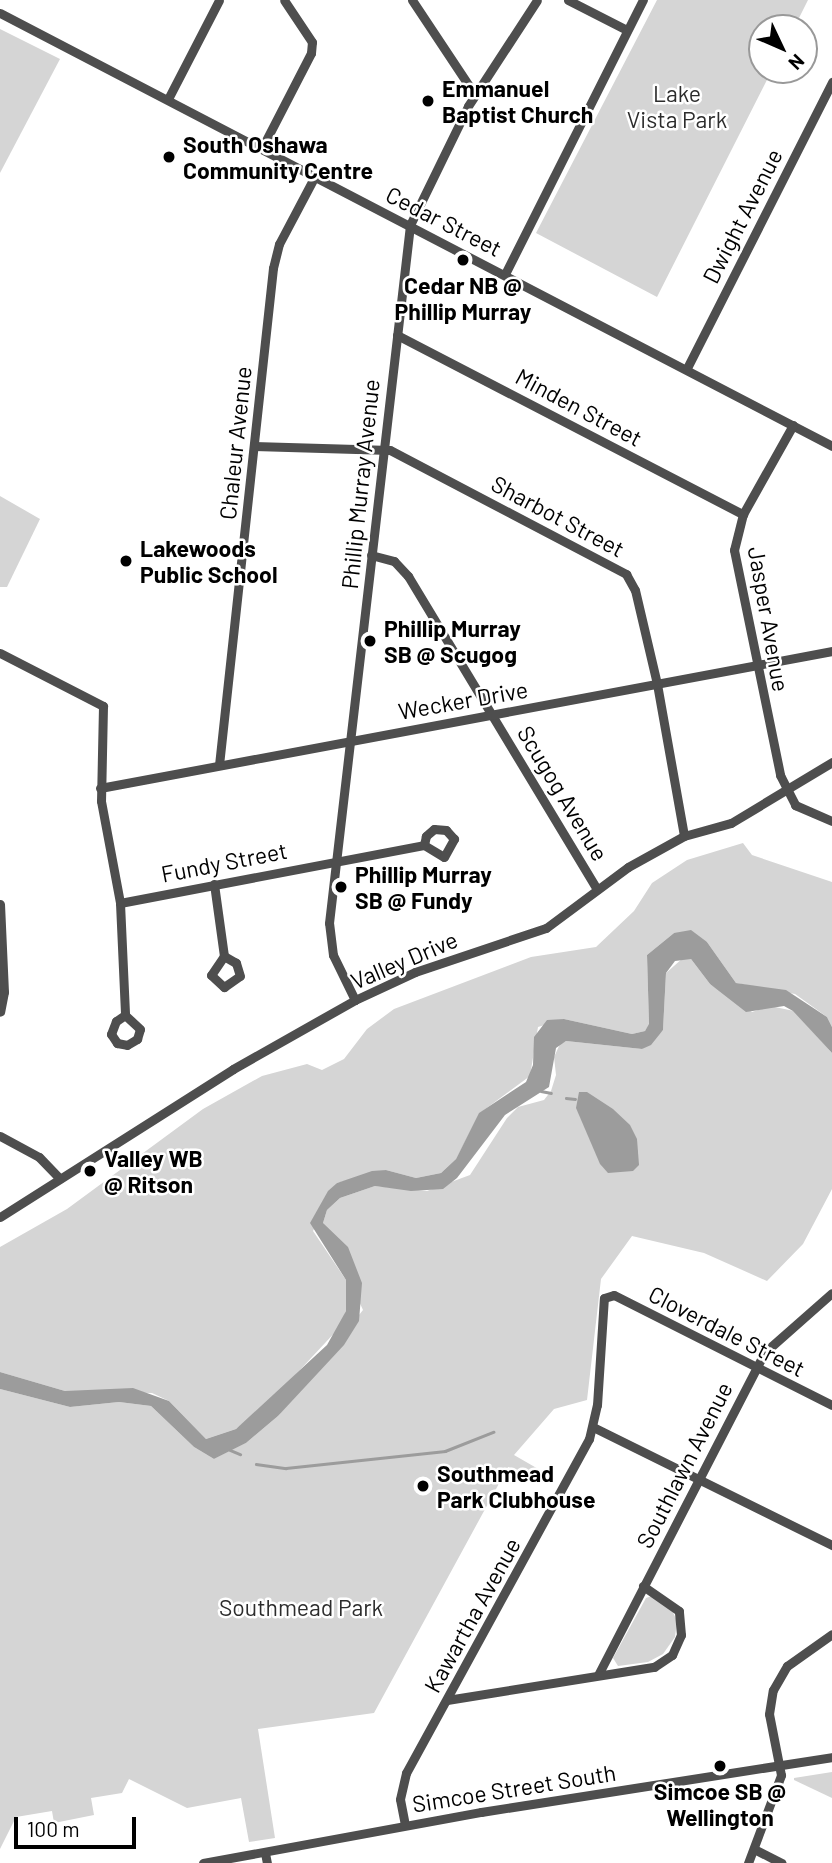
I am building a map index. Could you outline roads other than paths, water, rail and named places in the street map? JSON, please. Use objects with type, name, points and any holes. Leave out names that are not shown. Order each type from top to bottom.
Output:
[{"type":"street","points":[[168,99],[219,0]]},
{"type":"street","points":[[262,148],[311,53],[312,42],[285,0]]},
{"type":"street","name":"Phillip Murray Avenue","points":[[355,1000],[333,955],[329,923],[410,225],[475,95],[537,0]]},
{"type":"street","points":[[568,0],[627,30]]},
{"type":"street","points":[[505,274],[643,0]]},
{"type":"street","points":[[413,1],[475,95]]},
{"type":"street","name":"Cedar Street","points":[[0,13],[687,368],[832,446]]},
{"type":"street","name":"Dwight Avenue","points":[[687,368],[832,82]]},
{"type":"street","name":"Chaleur Avenue","points":[[219,765],[275,254],[315,176]]},
{"type":"street","name":"Minden Street","points":[[397,335],[743,514]]},
{"type":"street","name":"Jasper Avenue","points":[[786,789],[756,664],[734,550],[743,514],[793,425]]},
{"type":"street","name":"Sharbot Street","points":[[254,446],[383,449],[626,574],[635,590],[657,684],[684,836]]},
{"type":"street","name":"Scugog Avenue","points":[[371,555],[400,566],[494,714],[597,889]]},
{"type":"street","name":"Wecker Drive","points":[[100,788],[832,651]]},
{"type":"street","points":[[1,653],[92,698],[104,711],[100,788],[120,903],[125,1015]]},
{"type":"street","name":"Valley Drive","points":[[0,1217],[233,1069],[355,1000],[415,972],[546,929],[597,889],[684,836],[731,823],[832,762]]},
{"type":"street","points":[[786,789],[795,805],[832,821]]},
{"type":"street","name":"Fundy Street","points":[[120,903],[424,845]]},
{"type":"street","points":[[214,884],[224,956]]},
{"type":"street","points":[[0,905],[0,1012]]},
{"type":"street","points":[[0,1136],[39,1157],[61,1179]]},
{"type":"street","name":"Southlawn Avenue","points":[[598,1675],[765,1352],[832,1293]]},
{"type":"street","name":"Cloverdale Street","points":[[593,1427],[604,1298],[614,1295],[832,1405]]},
{"type":"street","points":[[593,1427],[832,1545]]},
{"type":"street","name":"Kawartha Avenue","points":[[405,1825],[400,1799],[406,1773],[593,1427]]},
{"type":"street","points":[[447,1700],[654,1667],[672,1655],[681,1634],[679,1611],[643,1586]]},
{"type":"street","points":[[748,1863],[780,1781],[780,1765],[769,1714],[773,1690],[787,1666],[832,1634]]},
{"type":"street","name":"Simcoe Street South","points":[[203,1863],[405,1825],[832,1757]]},
{"type":"street","points":[[754,1849],[782,1863]]},
{"type":"street","points":[[265,1853],[267,1863]]},
{"type":"waterway","points":[[541,1091],[551,1093]]},
{"type":"waterway","points":[[566,1098],[575,1099]]},
{"type":"waterway","points":[[256,1464],[286,1468],[445,1451],[493,1432]]},
{"type":"waterway","points":[[230,1450],[240,1454]]},
{"type":"place","name":"Emmanuel Baptist Church","points":[[428,101]]},
{"type":"place","name":"South Oshawa Community Centre","points":[[169,157]]},
{"type":"place","name":"Cedar NB @ Phillip Murray","points":[[463,260]]},
{"type":"place","name":"Lakewoods Public School","points":[[126,561]]},
{"type":"place","name":"Phillip Murray SB @ Scugog","points":[[370,641]]},
{"type":"place","name":"Phillip Murray SB @ Fundy","points":[[341,887]]},
{"type":"place","name":"Valley WB @ Ritson","points":[[90,1171]]},
{"type":"place","name":"Southmead Park Clubhouse","points":[[423,1486]]},
{"type":"place","name":"Simcoe SB @ Wellington","points":[[720,1766]]},
{"type":"park label","name":"Lake Vista Park","points":[[677,106]]},
{"type":"park label","name":"Southmead Park","points":[[301,1607]]}]
